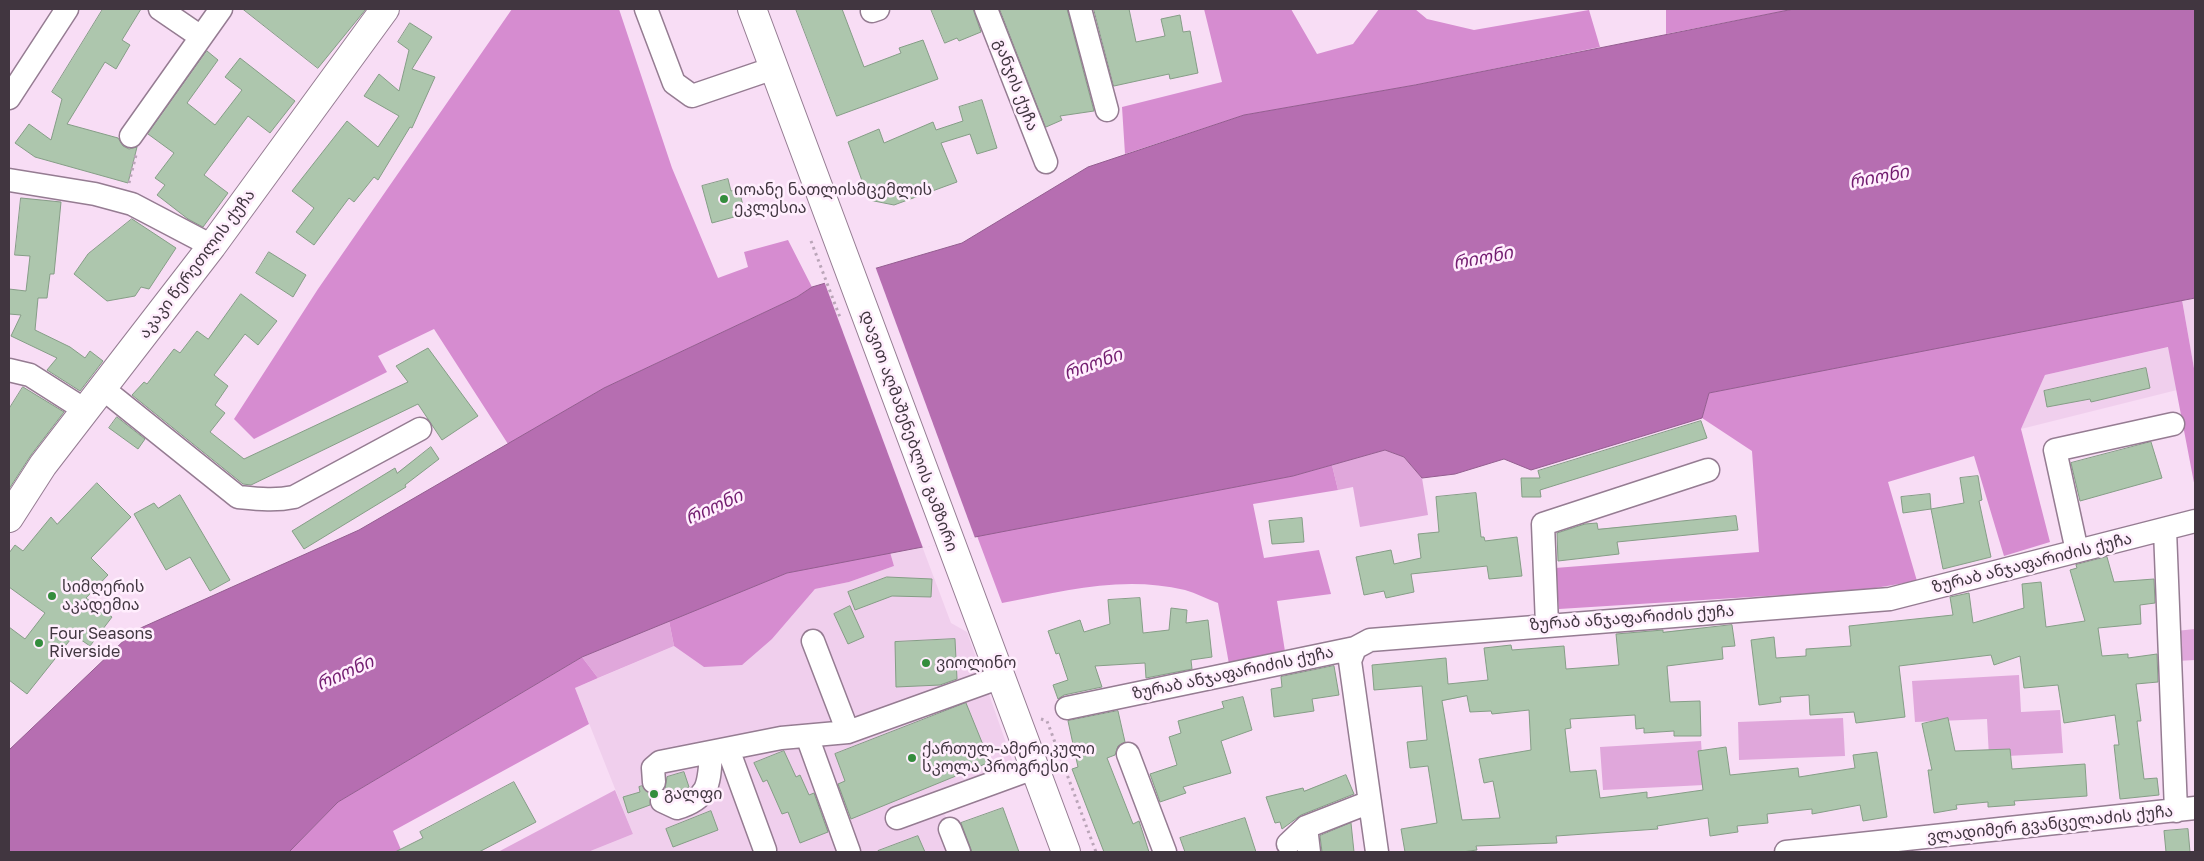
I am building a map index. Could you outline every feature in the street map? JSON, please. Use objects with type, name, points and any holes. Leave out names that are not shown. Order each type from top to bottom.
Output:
[{"type":"main road","name":"აკაკი წერეთლის ქუჩა","points":[[9,518],[43,465],[212,246],[385,9]]},
{"type":"main road","name":"დავით აღმაშენებლის გამზირი","points":[[752,9],[1066,852]]},
{"type":"street","points":[[9,98],[67,9]]},
{"type":"street","points":[[160,9],[200,37]]},
{"type":"street","points":[[131,136],[221,9]]},
{"type":"street","points":[[646,9],[674,83],[692,96],[774,68]]},
{"type":"street","name":"განჯის ქუჩა","points":[[986,9],[1046,162]]},
{"type":"street","points":[[1080,9],[1107,110]]},
{"type":"street","points":[[9,180],[95,194],[132,204],[212,246]]},
{"type":"street","points":[[9,370],[30,376],[86,410]]},
{"type":"street","points":[[102,388],[238,497],[276,501],[294,497],[420,429]]},
{"type":"street","points":[[2078,551],[2055,450],[2173,424]]},
{"type":"street","points":[[1547,624],[1543,524],[1708,470]]},
{"type":"street","name":"ზურაბ ანჯაფარიძის ქუჩა","points":[[1068,708],[1355,648],[1370,640],[1547,624],[1890,599],[2195,521]]},
{"type":"street","points":[[2165,530],[2186,809]]},
{"type":"street","points":[[813,641],[848,732]]},
{"type":"street","points":[[1355,648],[1350,661],[1376,852]]},
{"type":"street","points":[[719,751],[708,785],[692,803],[677,808],[658,792],[653,768],[660,762],[781,738],[848,732],[1001,677]]},
{"type":"street","points":[[807,736],[849,852]]},
{"type":"street","points":[[719,751],[765,850]]},
{"type":"street","points":[[1128,754],[1165,852]]},
{"type":"street","points":[[897,818],[1034,768]]},
{"type":"street","points":[[1288,844],[1306,828],[1370,802]]},
{"type":"street","name":"ვლადიმერ გვანცელაძის ქუჩა","points":[[1786,852],[2186,809]]},
{"type":"street","points":[[1306,828],[1310,852]]},
{"type":"street","points":[[950,829],[959,852]]},
{"type":"path","points":[[127,188],[141,140],[131,136]]},
{"type":"path","points":[[741,196],[776,186]]},
{"type":"shaded area","points":[[512,9],[619,9],[672,168],[718,278],[748,267],[744,252],[788,240],[812,287],[797,297],[604,388],[508,444],[434,329],[378,356],[387,372],[254,439],[234,419],[318,289]]},
{"type":"shaded area","points":[[1204,9],[1291,9],[1317,54],[1353,44],[1379,9],[1415,9],[1427,19],[1474,30],[1589,10],[1600,47],[1415,85],[1244,115],[1125,154],[1122,107],[1222,82]]},
{"type":"shaded area","points":[[1666,9],[1794,9],[1666,34]]},
{"type":"shaded area","points":[[2195,298],[2195,374],[2182,300]]},
{"type":"shaded area","points":[[2182,300],[2195,374],[2195,488],[2168,347],[2045,375],[2021,429],[2050,542],[2004,556],[1974,456],[1888,482],[1917,581],[1863,590],[1559,609],[1555,568],[1759,552],[1752,451],[1702,418],[1709,393]]},
{"type":"shaded area","points":[[2169,347],[2177,390],[2021,429],[2045,375]]},
{"type":"shaded area","points":[[1385,450],[1404,457],[1422,478],[1428,515],[1360,527],[1353,487],[1338,490],[1332,465]]},
{"type":"shaded area","points":[[1332,465],[1338,490],[1253,504],[1264,558],[1319,550],[1331,594],[1277,601],[1287,664],[1231,675],[1218,603],[1185,590],[1139,584],[1116,584],[1094,586],[1002,603],[977,536],[1293,476]]},
{"type":"shaded area","points":[[922,546],[951,623],[967,632],[1017,774],[940,802],[959,852],[588,852],[633,834],[575,688],[674,646],[704,667],[772,639],[815,589],[849,582],[894,566],[890,552]]},
{"type":"shaded area","points":[[890,552],[894,566],[849,582],[815,589],[772,639],[742,665],[704,667],[674,646],[669,621],[787,573]]},
{"type":"shaded area","points":[[669,621],[674,646],[598,678],[582,657]]},
{"type":"shaded area","points":[[2195,629],[2195,660],[2177,661],[2176,631]]},
{"type":"shaded area","points":[[582,657],[598,678],[575,688],[589,724],[393,831],[402,852],[289,852],[338,802]]},
{"type":"shaded area","points":[[2019,675],[2021,712],[2060,710],[2063,753],[1989,757],[1987,719],[1915,722],[1912,681]]},
{"type":"shaded area","points":[[1843,718],[1845,756],[1739,760],[1738,722]]},
{"type":"shaded area","points":[[1701,741],[1704,785],[1603,790],[1600,747]]},
{"type":"shaded area","points":[[615,790],[633,834],[588,852],[498,852]]},
{"type":"water","name":"რიონი","points":[[1794,9],[2195,9],[2195,298],[1709,393],[1702,418],[1531,470],[1504,459],[1455,474],[1422,478],[1404,457],[1385,450],[1293,476],[787,573],[582,657],[338,802],[289,852],[9,852],[9,750],[134,631],[359,530],[604,388],[797,297],[812,287],[962,243],[1088,167],[1244,115],[1415,85]]},
{"type":"pier","points":[[875,266],[975,538],[923,548],[824,281]]},
{"type":"building","points":[[103,9],[141,9],[122,40],[130,45],[116,69],[105,62],[67,124],[118,138],[123,146],[129,149],[137,147],[128,183],[35,157],[15,143],[29,124],[51,140],[62,99],[52,92]]},
{"type":"building","points":[[243,9],[366,9],[318,68]]},
{"type":"building","points":[[796,9],[842,9],[864,67],[901,53],[899,48],[923,40],[938,79],[837,116]]},
{"type":"building","points":[[931,9],[973,9],[981,32],[959,41],[957,38],[945,43]]},
{"type":"building","points":[[1000,9],[1067,9],[1094,111],[1060,116],[1062,120],[1046,127]]},
{"type":"building","points":[[1094,9],[1129,9],[1136,42],[1165,36],[1161,19],[1180,15],[1183,32],[1190,31],[1198,73],[1170,79],[1169,74],[1114,86]]},
{"type":"building","points":[[410,23],[432,37],[412,69],[435,77],[412,128],[410,127],[378,180],[374,177],[354,202],[349,198],[314,245],[296,232],[314,208],[292,191],[347,121],[378,147],[399,116],[364,96],[379,74],[399,91],[409,50],[398,42]]},
{"type":"building","points":[[207,51],[218,60],[187,103],[215,125],[242,90],[225,77],[240,58],[295,101],[270,133],[248,116],[204,175],[228,193],[203,227],[188,219],[157,195],[165,185],[155,178],[174,153],[148,134]]},
{"type":"building","points":[[982,100],[997,148],[977,154],[970,134],[941,143],[957,182],[894,205],[869,200],[848,142],[879,129],[884,143],[933,122],[936,130],[963,121],[959,107]]},
{"type":"building","name":"იოანე ნათლისმცემლის ეკლესია","points":[[728,179],[731,191],[739,189],[745,214],[712,223],[702,186]]},
{"type":"building","points":[[21,198],[61,202],[54,274],[50,274],[47,298],[38,298],[35,330],[70,347],[85,358],[90,351],[103,361],[80,391],[47,370],[57,358],[11,336],[21,315],[9,314],[9,289],[26,291],[30,256],[15,255]]},
{"type":"building","points":[[132,219],[176,248],[149,289],[141,287],[135,296],[107,301],[74,274],[88,254]]},
{"type":"building","points":[[269,252],[306,275],[293,297],[256,273]]},
{"type":"building","points":[[241,294],[277,321],[258,345],[245,334],[214,375],[228,386],[215,405],[225,413],[210,432],[244,459],[408,382],[396,366],[428,348],[478,416],[442,440],[418,404],[251,485],[243,484],[132,395],[144,382],[147,384],[174,349],[180,353],[197,331],[208,339]]},
{"type":"building","points":[[2146,368],[2150,388],[2091,402],[2090,399],[2047,407],[2044,391]]},
{"type":"building","points":[[23,387],[64,412],[31,455],[9,489],[9,409]]},
{"type":"building","points":[[117,417],[145,439],[138,449],[109,428]]},
{"type":"building","points":[[1701,421],[1707,438],[1540,490],[1541,497],[1522,497],[1521,478],[1540,478],[1538,471]]},
{"type":"building","points":[[2151,442],[2162,478],[2080,501],[2071,463]]},
{"type":"building","points":[[431,447],[439,459],[405,485],[406,487],[304,549],[292,531],[395,468],[397,473]]},
{"type":"building","points":[[1978,476],[1982,500],[1979,501],[1991,557],[1943,569],[1931,509],[1964,503],[1960,478]]},
{"type":"building","points":[[97,483],[131,517],[91,558],[108,575],[86,598],[112,617],[90,646],[74,635],[27,694],[9,680],[9,627],[25,639],[45,613],[9,587],[9,553],[15,545],[23,551],[51,517],[57,524]]},
{"type":"building","points":[[1476,493],[1481,537],[1484,537],[1485,541],[1517,537],[1522,576],[1489,579],[1487,566],[1411,574],[1414,592],[1386,598],[1384,591],[1364,595],[1356,557],[1391,550],[1394,564],[1421,558],[1418,534],[1439,532],[1436,497]]},
{"type":"building","points":[[1930,494],[1931,509],[1903,513],[1901,497]]},
{"type":"building","points":[[180,495],[230,580],[210,591],[190,557],[166,570],[134,514],[154,503],[158,508]]},
{"type":"building","points":[[1736,516],[1738,530],[1617,542],[1619,554],[1558,561],[1557,533],[1585,524],[1597,523],[1598,529]]},
{"type":"building","points":[[1302,518],[1304,542],[1272,544],[1269,521]]},
{"type":"building","points":[[2107,557],[2114,582],[2154,579],[2155,603],[2140,605],[2141,624],[2098,628],[2102,656],[2128,654],[2128,658],[2157,654],[2158,682],[2136,684],[2141,721],[2137,721],[2144,779],[2157,778],[2159,795],[2120,799],[2114,745],[2119,745],[2115,715],[2064,723],[2058,685],[2024,688],[2020,656],[1994,665],[1991,655],[1899,666],[1905,717],[1856,723],[1854,712],[1810,715],[1809,695],[1780,697],[1781,702],[1759,705],[1751,640],[1774,637],[1776,658],[1806,656],[1806,649],[1851,646],[1849,626],[1953,615],[1950,597],[1969,593],[1973,623],[2024,608],[2022,584],[2041,582],[2046,627],[2085,621],[2070,570],[2077,568],[2076,565]]},
{"type":"building","points":[[887,577],[932,579],[931,597],[892,596],[855,610],[848,592]]},
{"type":"building","points":[[1140,598],[1143,633],[1169,630],[1171,608],[1187,610],[1186,623],[1208,620],[1212,657],[1191,660],[1192,669],[1146,678],[1145,663],[1095,666],[1102,687],[1064,695],[1058,699],[1053,685],[1068,680],[1059,653],[1056,654],[1048,631],[1080,620],[1084,632],[1110,624],[1108,600]]},
{"type":"building","points":[[850,606],[864,637],[848,644],[834,614]]},
{"type":"building","points":[[1732,625],[1735,646],[1722,647],[1723,659],[1667,666],[1670,702],[1700,701],[1701,736],[1674,736],[1674,731],[1644,733],[1644,728],[1636,729],[1635,715],[1570,719],[1571,728],[1565,729],[1570,772],[1596,770],[1600,798],[1647,792],[1647,798],[1703,790],[1698,751],[1726,747],[1730,775],[1798,768],[1799,777],[1855,768],[1853,755],[1877,752],[1887,817],[1863,821],[1860,805],[1812,814],[1812,809],[1767,814],[1768,823],[1737,826],[1738,832],[1710,836],[1708,818],[1657,826],[1658,829],[1556,836],[1557,843],[1476,846],[1477,850],[1462,852],[1405,852],[1401,829],[1437,823],[1428,766],[1410,768],[1407,742],[1427,740],[1422,686],[1374,690],[1372,665],[1446,658],[1448,684],[1488,680],[1484,648],[1511,645],[1512,650],[1564,646],[1566,669],[1619,665],[1616,634],[1663,630],[1663,632]],"holes":[[[1467,696],[1470,712],[1491,711],[1492,714],[1529,710],[1531,750],[1479,759],[1484,783],[1493,781],[1500,818],[1462,820],[1442,701]]]},
{"type":"building","name":"ვიოლინო","points":[[955,639],[957,679],[940,685],[896,687],[895,642]]},
{"type":"building","points":[[1334,666],[1339,695],[1312,699],[1314,711],[1274,717],[1271,689],[1282,687],[1281,677]]},
{"type":"building","points":[[1243,697],[1252,730],[1221,741],[1231,773],[1183,787],[1186,793],[1160,802],[1150,774],[1177,765],[1169,737],[1181,733],[1178,721],[1224,708],[1222,702]]},
{"type":"building","name":"ქართულ-ამერიკული სკოლა პროგრესი","points":[[966,703],[990,762],[851,819],[838,784],[845,781],[835,754]]},
{"type":"building","points":[[1118,711],[1125,742],[1118,746],[1115,755],[1107,758],[1133,824],[1139,821],[1149,852],[1104,852],[1072,769],[1078,767],[1068,721]]},
{"type":"building","points":[[1948,718],[1955,751],[2010,749],[2012,769],[2085,764],[2087,796],[2014,801],[2015,805],[1988,807],[1988,802],[1956,805],[1957,809],[1934,813],[1928,770],[1932,770],[1922,724]]},
{"type":"building","points":[[784,751],[796,777],[800,775],[809,795],[814,793],[828,832],[800,843],[788,812],[782,814],[767,780],[763,782],[754,763]]},
{"type":"building","points":[[684,772],[689,787],[674,792],[665,789],[667,777]]},
{"type":"building","points":[[1346,775],[1354,794],[1301,815],[1282,829],[1280,822],[1275,823],[1266,797],[1303,788],[1304,791]]},
{"type":"building","points":[[514,782],[536,822],[479,852],[395,852],[423,838],[420,832]]},
{"type":"building","points":[[642,786],[651,794],[650,805],[628,813],[623,797],[640,792],[639,787]]},
{"type":"building","points":[[1003,808],[1019,852],[972,852],[961,823]]},
{"type":"building","points":[[711,811],[718,830],[673,847],[666,829]]},
{"type":"building","points":[[1245,818],[1256,852],[1185,852],[1180,838]]},
{"type":"building","points":[[1351,823],[1354,852],[1322,852],[1320,836]]},
{"type":"building","points":[[2188,829],[2190,852],[2166,852],[2164,831]]},
{"type":"building","points":[[918,836],[925,852],[878,852],[878,851]]},
{"type":"place","name":"იოანე ნათლისმცემლის ეკლესია","points":[[724,199]]},
{"type":"place","name":"სიმღერის აკადემია","points":[[52,596]]},
{"type":"place","name":"Four Seasons Riverside","points":[[39,643]]},
{"type":"place","name":"ვიოლინო","points":[[926,663]]},
{"type":"place","name":"ქართულ-ამერიკული სკოლა პროგრესი","points":[[912,758]]},
{"type":"place","name":"გალფი","points":[[654,794]]}]
